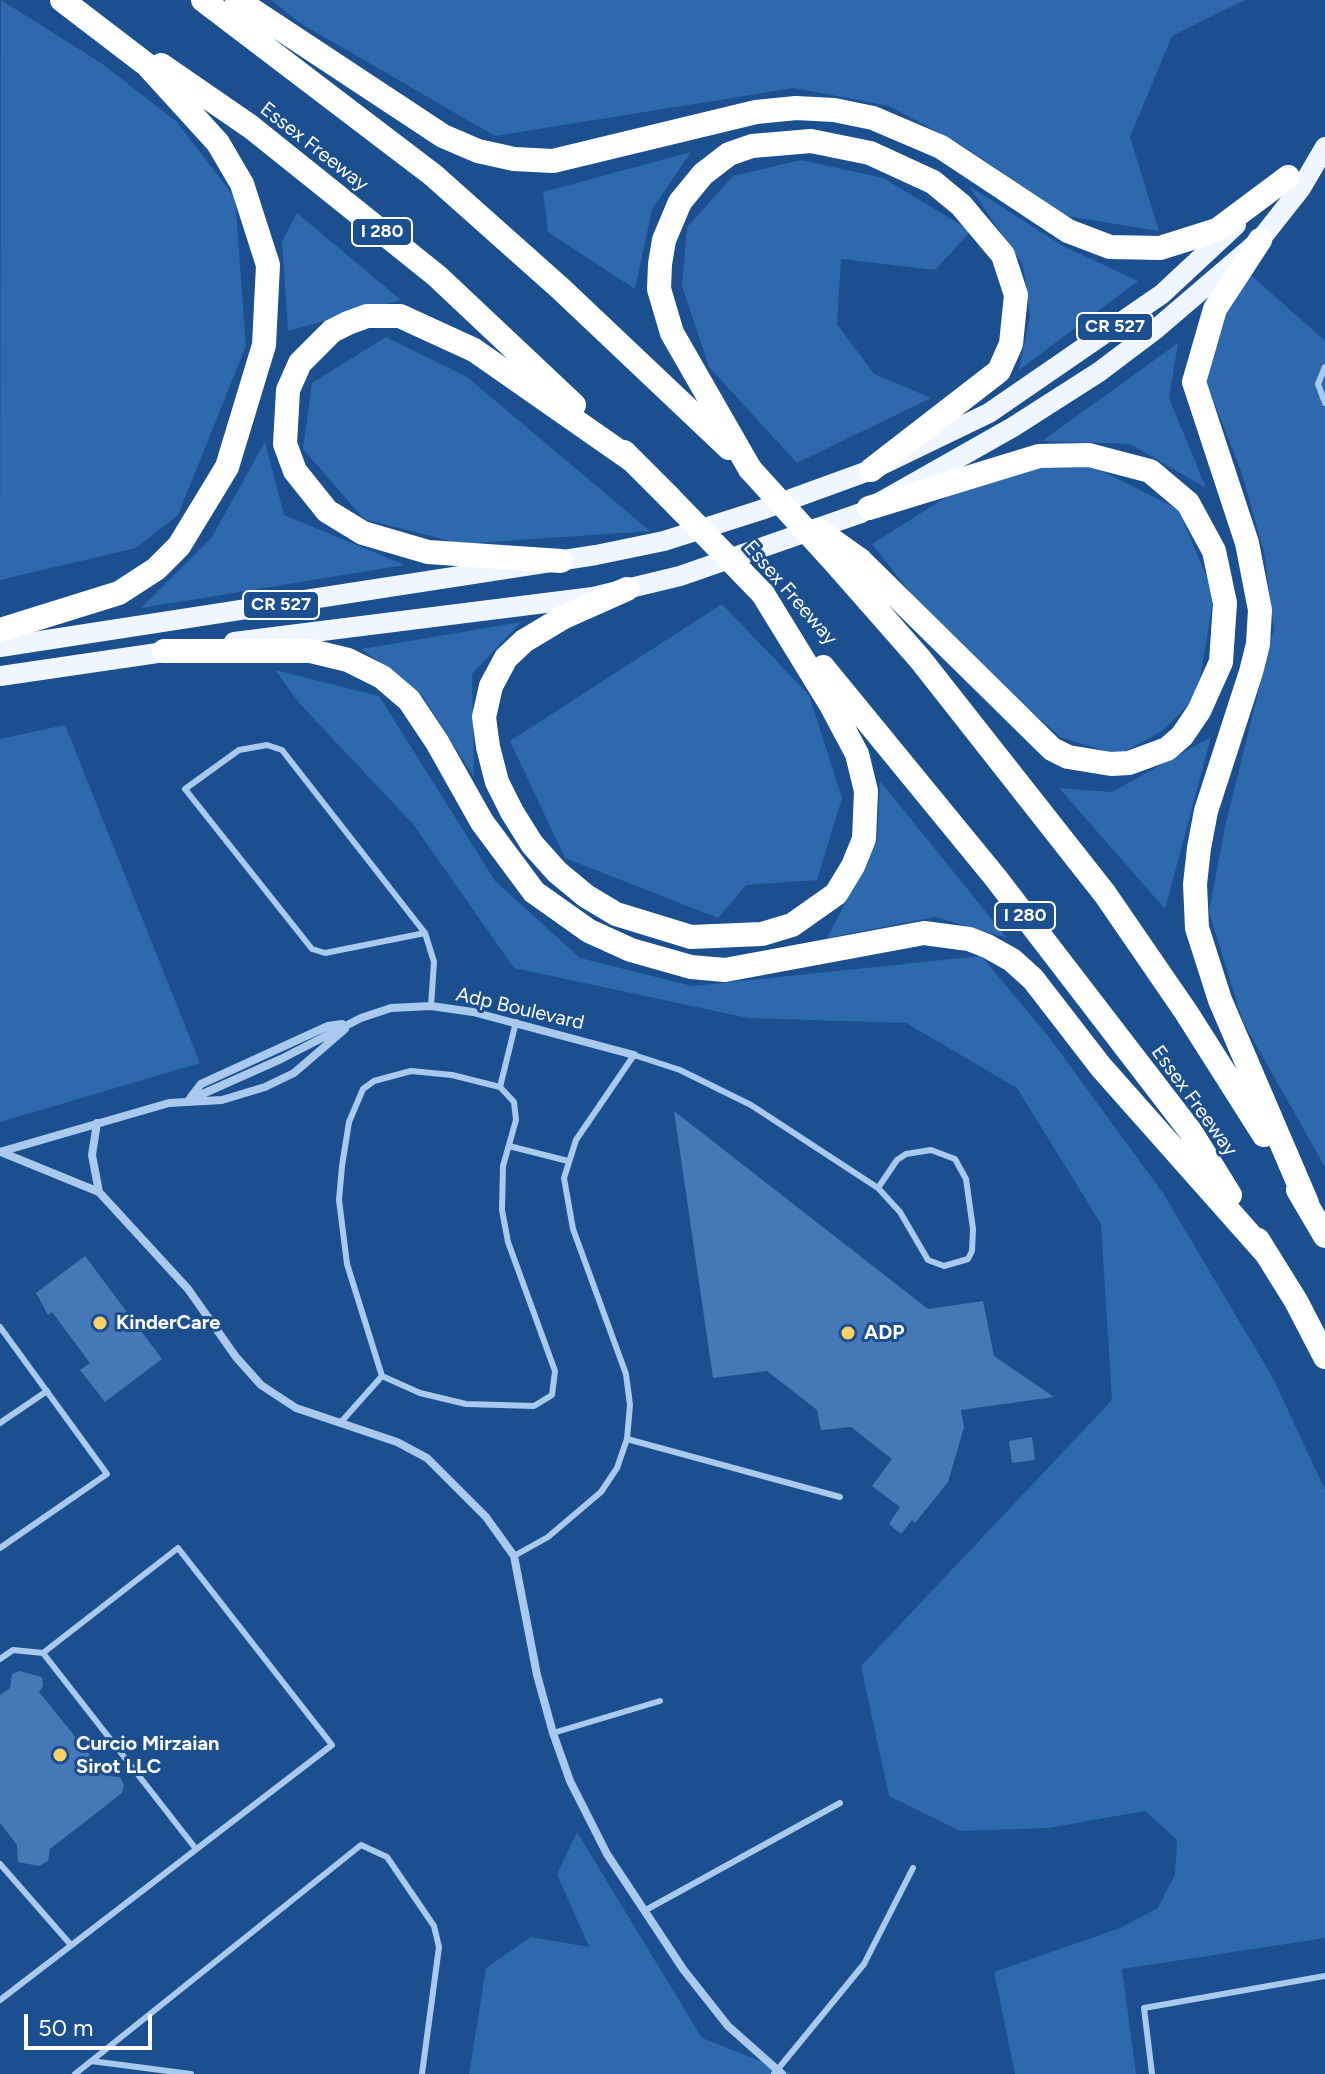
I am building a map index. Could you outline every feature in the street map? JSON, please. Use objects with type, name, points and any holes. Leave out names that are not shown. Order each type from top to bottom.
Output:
[{"type":"highway","name":"Essex Freeway","points":[[65,0],[251,127],[437,276],[633,461],[763,594],[995,877],[1191,1132],[1266,1253],[1325,1357]]},
{"type":"highway","points":[[0,630],[119,593],[156,569],[179,546],[227,467],[264,345],[268,265],[242,184],[218,143],[147,65],[65,0]]},
{"type":"highway","name":"Essex Freeway","points":[[203,0],[433,175],[561,289],[750,469],[798,519],[850,564],[920,659],[1105,894],[1186,1012],[1325,1236]]},
{"type":"highway","points":[[237,0],[443,136],[478,151],[514,159],[553,161],[756,112],[796,108],[834,110],[873,118],[930,141],[1068,231],[1110,247],[1160,248],[1217,230],[1288,177]]},
{"type":"highway","points":[[750,469],[672,333],[659,289],[664,240],[680,202],[703,174],[729,154],[752,146],[811,141],[870,153],[933,182],[961,205],[996,246],[1012,277],[1016,295],[1011,344],[999,371],[967,399],[871,470]]},
{"type":"highway","points":[[1260,240],[1215,309],[1194,382],[1247,543],[1260,610],[1258,644],[1251,672],[1206,811],[1199,848],[1197,928],[1220,1000],[1307,1203]]},
{"type":"highway","points":[[561,561],[428,552],[363,533],[327,511],[295,471],[285,444],[288,390],[300,363],[332,331],[348,323],[367,316],[400,316],[474,350],[633,461]]},
{"type":"highway","points":[[850,564],[1052,749],[1068,757],[1111,764],[1138,760],[1167,749],[1182,736],[1199,711],[1221,662],[1225,603],[1214,551],[1188,503],[1150,471],[1089,455],[1039,456],[869,508]]},
{"type":"highway","points":[[627,589],[564,617],[524,641],[506,658],[491,686],[484,717],[488,747],[497,782],[512,812],[532,844],[557,872],[586,896],[616,914],[691,937],[762,934],[792,925],[836,894],[853,866],[864,839],[866,791],[857,754],[831,705],[763,594]]},
{"type":"highway","points":[[164,651],[311,651],[348,660],[382,677],[409,700],[437,742],[482,822],[524,880],[589,931],[631,950],[691,967],[725,970],[924,933],[969,939],[987,946],[1012,960],[1033,979],[1101,1067],[1266,1253]]},
{"type":"main road","name":"CR 527","points":[[0,647],[561,561],[664,541],[871,470],[989,413],[1162,294],[1288,177],[1325,138]]},
{"type":"main road","name":"CR 527","points":[[0,676],[164,651],[593,597],[680,576],[789,541],[869,508],[1013,427],[1099,372],[1212,283],[1260,240],[1301,188],[1325,148]]},
{"type":"street","name":"Adp Boulevard","points":[[189,1100],[201,1084],[328,1026],[351,1023],[391,1008],[431,1006],[516,1022],[634,1055]]},
{"type":"street","name":"Adp Boulevard","points":[[0,1152],[189,1100],[222,1100],[265,1087],[315,1057],[351,1023]]},
{"type":"street","points":[[97,1123],[92,1155],[99,1192]]},
{"type":"street","points":[[0,1152],[99,1192],[188,1289],[236,1357],[261,1385],[296,1408],[342,1421],[427,1458],[486,1517],[514,1556],[537,1675],[553,1733],[587,1816],[683,1969],[728,2026],[778,2073]]},
{"type":"lane","points":[[1325,367],[1318,384],[1325,403]]},
{"type":"lane","points":[[425,933],[325,953],[312,949],[185,789],[239,750],[267,745],[282,750],[425,933],[434,962],[431,1006]]},
{"type":"lane","points":[[500,1087],[516,1022]]},
{"type":"lane","points":[[514,1556],[548,1537],[601,1492],[617,1468],[627,1439],[630,1405],[626,1374],[566,1204],[564,1178],[576,1140],[634,1055],[680,1070],[751,1105],[878,1188],[900,1212],[928,1260],[944,1266],[968,1259],[972,1251],[973,1229],[966,1179],[955,1159],[931,1150],[906,1154],[897,1160],[878,1188]]},
{"type":"lane","points":[[411,1071],[452,1075],[500,1087],[514,1102],[516,1120],[501,1185],[508,1242],[555,1371],[552,1395],[534,1406],[466,1404],[420,1393],[382,1376],[347,1264],[342,1235],[342,1166],[355,1101],[374,1081],[411,1071]]},
{"type":"lane","points":[[509,1146],[568,1161]]},
{"type":"lane","points":[[0,1327],[107,1474],[0,1548]]},
{"type":"lane","points":[[342,1421],[382,1376]]},
{"type":"lane","points":[[0,1423],[47,1391]]},
{"type":"lane","points":[[627,1439],[840,1497]]},
{"type":"lane","points":[[0,1659],[13,1650],[43,1653],[178,1548],[332,1745],[0,2000]]},
{"type":"lane","points":[[43,1653],[196,1849]]},
{"type":"lane","points":[[553,1733],[660,1701]]},
{"type":"lane","points":[[644,1911],[840,1803]]},
{"type":"lane","points":[[75,2074],[361,1845],[387,1857],[434,1926],[439,1947],[422,2074]]},
{"type":"lane","points":[[0,1864],[71,1945]]},
{"type":"lane","points":[[778,2073],[864,1964],[913,1868]]},
{"type":"lane","points":[[1152,2074],[1144,2008],[1325,1976]]},
{"type":"lane","points":[[91,2061],[153,2072],[191,2074]]},
{"type":"shaded area","points":[[1,0],[101,63],[177,122],[235,198],[246,346],[178,515],[136,548],[0,580]]},
{"type":"shaded area","points":[[271,0],[1245,0],[1172,36],[1130,137],[1159,231],[1066,216],[962,145],[889,106],[794,88],[495,136],[300,23]]},
{"type":"shaded area","points":[[691,152],[652,209],[635,289],[548,232],[543,192]]},
{"type":"shaded area","points":[[801,160],[883,178],[971,231],[935,270],[841,259],[837,324],[874,374],[931,398],[797,463],[709,367],[682,286],[687,227],[733,176]]},
{"type":"shaded area","points":[[969,186],[1063,246],[1138,281],[1019,370],[1030,316],[1023,265]]},
{"type":"shaded area","points":[[297,213],[401,300],[288,331],[282,241]]},
{"type":"shaded area","points":[[1251,275],[1325,341],[1325,1167],[1243,1022],[1209,912],[1225,827],[1274,628],[1264,552],[1241,471],[1204,377],[1212,338]]},
{"type":"shaded area","points":[[386,337],[467,377],[650,531],[462,544],[364,519],[303,449],[312,383]]},
{"type":"shaded area","points":[[1178,343],[1169,398],[1206,488],[1130,444],[1042,441]]},
{"type":"shaded area","points":[[265,442],[284,515],[405,565],[141,608],[212,537]]},
{"type":"shaded area","points":[[1086,463],[1178,509],[1214,594],[1197,697],[1162,731],[1118,755],[1060,737],[936,625],[872,544],[948,496],[1045,465]]},
{"type":"shaded area","points":[[722,604],[809,695],[842,798],[817,880],[746,885],[718,918],[565,858],[510,741]]},
{"type":"shaded area","points":[[521,622],[472,674],[474,777],[422,695],[361,649]]},
{"type":"shaded area","points":[[275,670],[379,696],[495,881],[580,958],[692,986],[981,956],[1048,1036],[1163,1193],[1273,1378],[1325,1490],[1325,1938],[1122,1969],[1136,2074],[1015,2074],[994,1972],[1120,1928],[1158,1908],[1175,1874],[1177,1840],[1145,1811],[1048,1828],[960,1831],[889,1796],[861,1666],[1112,1400],[1101,1224],[1017,1088],[906,1023],[748,1018],[514,968],[413,824],[299,703]]},
{"type":"shaded area","points":[[65,725],[200,1063],[0,1122],[0,739]]},
{"type":"shaded area","points":[[1211,737],[1165,909],[1059,788],[1112,792]]},
{"type":"shaded area","points":[[880,781],[1007,938],[935,917],[827,938],[877,842]]},
{"type":"shaded area","points":[[577,1832],[702,2038],[793,2074],[469,2074],[486,1968],[531,1937],[589,1947],[557,1874]]},
{"type":"building","name":"ADP","points":[[674,1111],[928,1309],[983,1301],[994,1356],[1054,1397],[961,1410],[964,1427],[948,1482],[915,1523],[912,1520],[901,1534],[889,1524],[900,1507],[872,1486],[892,1459],[851,1427],[821,1430],[817,1410],[767,1371],[713,1378]]},
{"type":"building","points":[[85,1256],[162,1359],[105,1402],[80,1370],[90,1363],[52,1312],[48,1315],[36,1293]]},
{"type":"building","points":[[1032,1437],[1035,1460],[1012,1463],[1009,1441]]},
{"type":"building","points":[[19,1671],[42,1677],[43,1686],[39,1692],[107,1776],[120,1777],[124,1785],[122,1793],[50,1849],[48,1861],[39,1866],[18,1862],[17,1845],[0,1823],[0,1695],[10,1688],[12,1674]]},
{"type":"place","name":"KinderCare","points":[[100,1323]]},
{"type":"place","name":"ADP","points":[[848,1333]]},
{"type":"place","name":"Curcio Mirzaian Sirot LLC","points":[[60,1755]]}]
